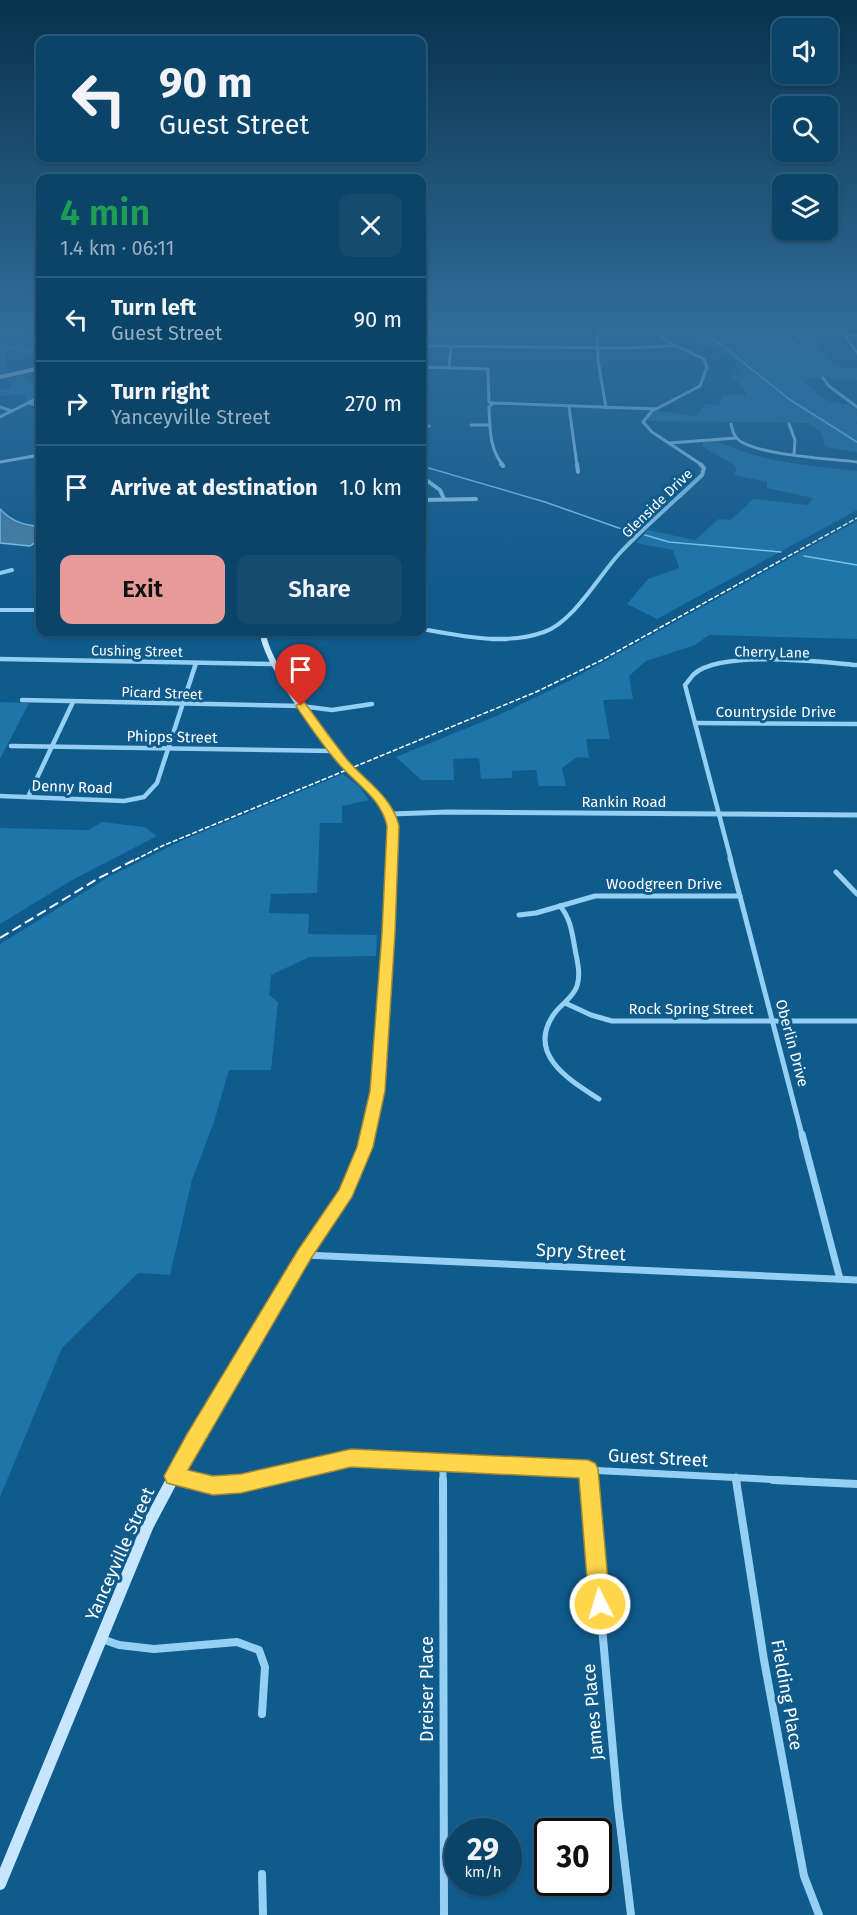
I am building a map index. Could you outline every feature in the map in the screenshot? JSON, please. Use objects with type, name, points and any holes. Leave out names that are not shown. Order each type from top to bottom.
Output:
[{"type":"main road","points":[[263,636],[273,664],[301,706],[334,751],[379,797],[390,814]]},
{"type":"main road","name":"Yanceyville Street","points":[[0,1884],[148,1526],[193,1440],[304,1255],[346,1192],[365,1147],[377,1091],[389,933],[393,826],[390,814]]},
{"type":"street","points":[[489,415],[496,458],[503,466]]},
{"type":"street","points":[[569,415],[578,472]]},
{"type":"street","name":"Glenside Drive","points":[[426,630],[466,638],[496,639],[545,632],[561,623],[620,553],[702,475],[704,468],[702,465],[652,432],[643,422],[648,415]]},
{"type":"street","points":[[731,424],[736,438]]},
{"type":"street","points":[[789,424],[795,440],[794,454]]},
{"type":"street","points":[[471,425],[490,425]]},
{"type":"street","points":[[669,443],[694,439],[736,438],[756,448],[857,462]]},
{"type":"street","points":[[0,462],[36,456]]},
{"type":"street","points":[[426,480],[440,490],[444,499]]},
{"type":"street","points":[[426,500],[476,499]]},
{"type":"street","points":[[0,573],[12,570]]},
{"type":"street","points":[[0,610],[36,610]]},
{"type":"street","name":"Cushing Street","points":[[0,658],[273,664]]},
{"type":"street","name":"Cherry Lane","points":[[718,814],[686,685],[693,673],[704,667],[729,661],[857,665]]},
{"type":"street","points":[[168,749],[196,663]]},
{"type":"street","name":"Picard Street","points":[[22,700],[301,706]]},
{"type":"street","points":[[28,797],[72,702]]},
{"type":"street","points":[[301,706],[332,710],[372,704]]},
{"type":"street","name":"Countryside Drive","points":[[695,723],[857,724]]},
{"type":"street","name":"Phipps Street","points":[[11,746],[334,751]]},
{"type":"street","name":"Denny Road","points":[[0,796],[124,801],[143,798],[154,790],[168,749]]},
{"type":"street","name":"Rankin Road","points":[[390,814],[448,812],[857,815]]},
{"type":"street","name":"Oberlin Drive","points":[[718,814],[840,1279]]},
{"type":"street","points":[[836,872],[857,894]]},
{"type":"street","name":"Woodgreen Drive","points":[[519,915],[595,896],[740,896]]},
{"type":"street","points":[[560,906],[572,922],[578,966],[578,986],[552,1016],[544,1041],[553,1064],[565,1077],[599,1099]]},
{"type":"street","name":"Rock Spring Street","points":[[565,1003],[591,1015],[612,1021],[857,1021]]},
{"type":"street","name":"Spry Street","points":[[304,1255],[857,1280]]},
{"type":"street","name":"Guest Street","points":[[174,1476],[213,1486],[241,1484],[351,1458],[857,1484]]},
{"type":"street","name":"Dreiser Place","points":[[443,1462],[444,1915]]},
{"type":"street","name":"James Place","points":[[588,1469],[618,1807],[631,1915]]},
{"type":"street","name":"Fielding Place","points":[[736,1477],[764,1660],[804,1876],[819,1915]]},
{"type":"street","points":[[102,1639],[119,1645],[154,1649],[237,1642],[259,1650],[265,1667],[262,1714]]},
{"type":"street","points":[[262,1874],[263,1915]]},
{"type":"shaded area","points":[[650,415],[857,415],[857,422],[855,422],[857,424],[857,452],[825,447],[821,432],[808,423],[647,421]]},
{"type":"shaded area","points":[[716,440],[749,454],[767,458],[857,471],[857,510],[657,619],[627,604],[648,579],[679,568],[673,550],[636,543],[648,530],[695,540],[719,519],[731,520],[753,499],[808,505],[813,498],[767,488],[767,482],[734,475],[737,470],[734,465],[703,447],[702,441]]},
{"type":"shaded area","points":[[0,509],[18,522],[36,526],[36,542],[30,546],[0,543]]},
{"type":"shaded area","points":[[857,521],[857,639],[709,635],[695,645],[646,661],[629,676],[633,699],[603,700],[610,739],[586,739],[589,758],[577,757],[562,768],[566,786],[539,786],[536,770],[512,771],[512,778],[481,779],[479,758],[453,759],[454,780],[421,780],[396,757],[499,715],[569,681]]},
{"type":"shaded area","points":[[0,702],[29,703],[0,759]]},
{"type":"shaded area","points":[[343,774],[359,786],[369,800],[342,806],[342,823],[320,823],[317,893],[271,894],[269,913],[309,914],[308,934],[377,935],[376,956],[309,957],[271,975],[269,995],[278,1002],[271,1070],[229,1070],[214,1122],[192,1180],[170,1275],[138,1273],[62,1348],[0,1497],[0,944],[110,876],[183,840]]},
{"type":"shaded area","points":[[102,822],[144,827],[157,836],[74,879],[0,924],[0,828],[88,830]]},
{"type":"waterway","points":[[815,415],[857,442]]},
{"type":"waterway","points":[[426,467],[545,502],[633,533]]},
{"type":"waterway","points":[[645,535],[669,542],[781,552]]},
{"type":"waterway","points":[[804,556],[857,565]]},
{"type":"railway","points":[[135,860],[162,846],[536,692],[600,661],[857,518]]},
{"type":"railway","points":[[0,938],[99,878],[138,858]]},
{"type":"route","points":[[301,706],[342,761],[379,797],[390,814],[393,826],[389,933],[377,1091],[365,1147],[346,1192],[304,1255],[193,1440],[174,1476],[213,1486],[241,1484],[304,1467],[351,1458],[588,1469],[600,1604]]}]
